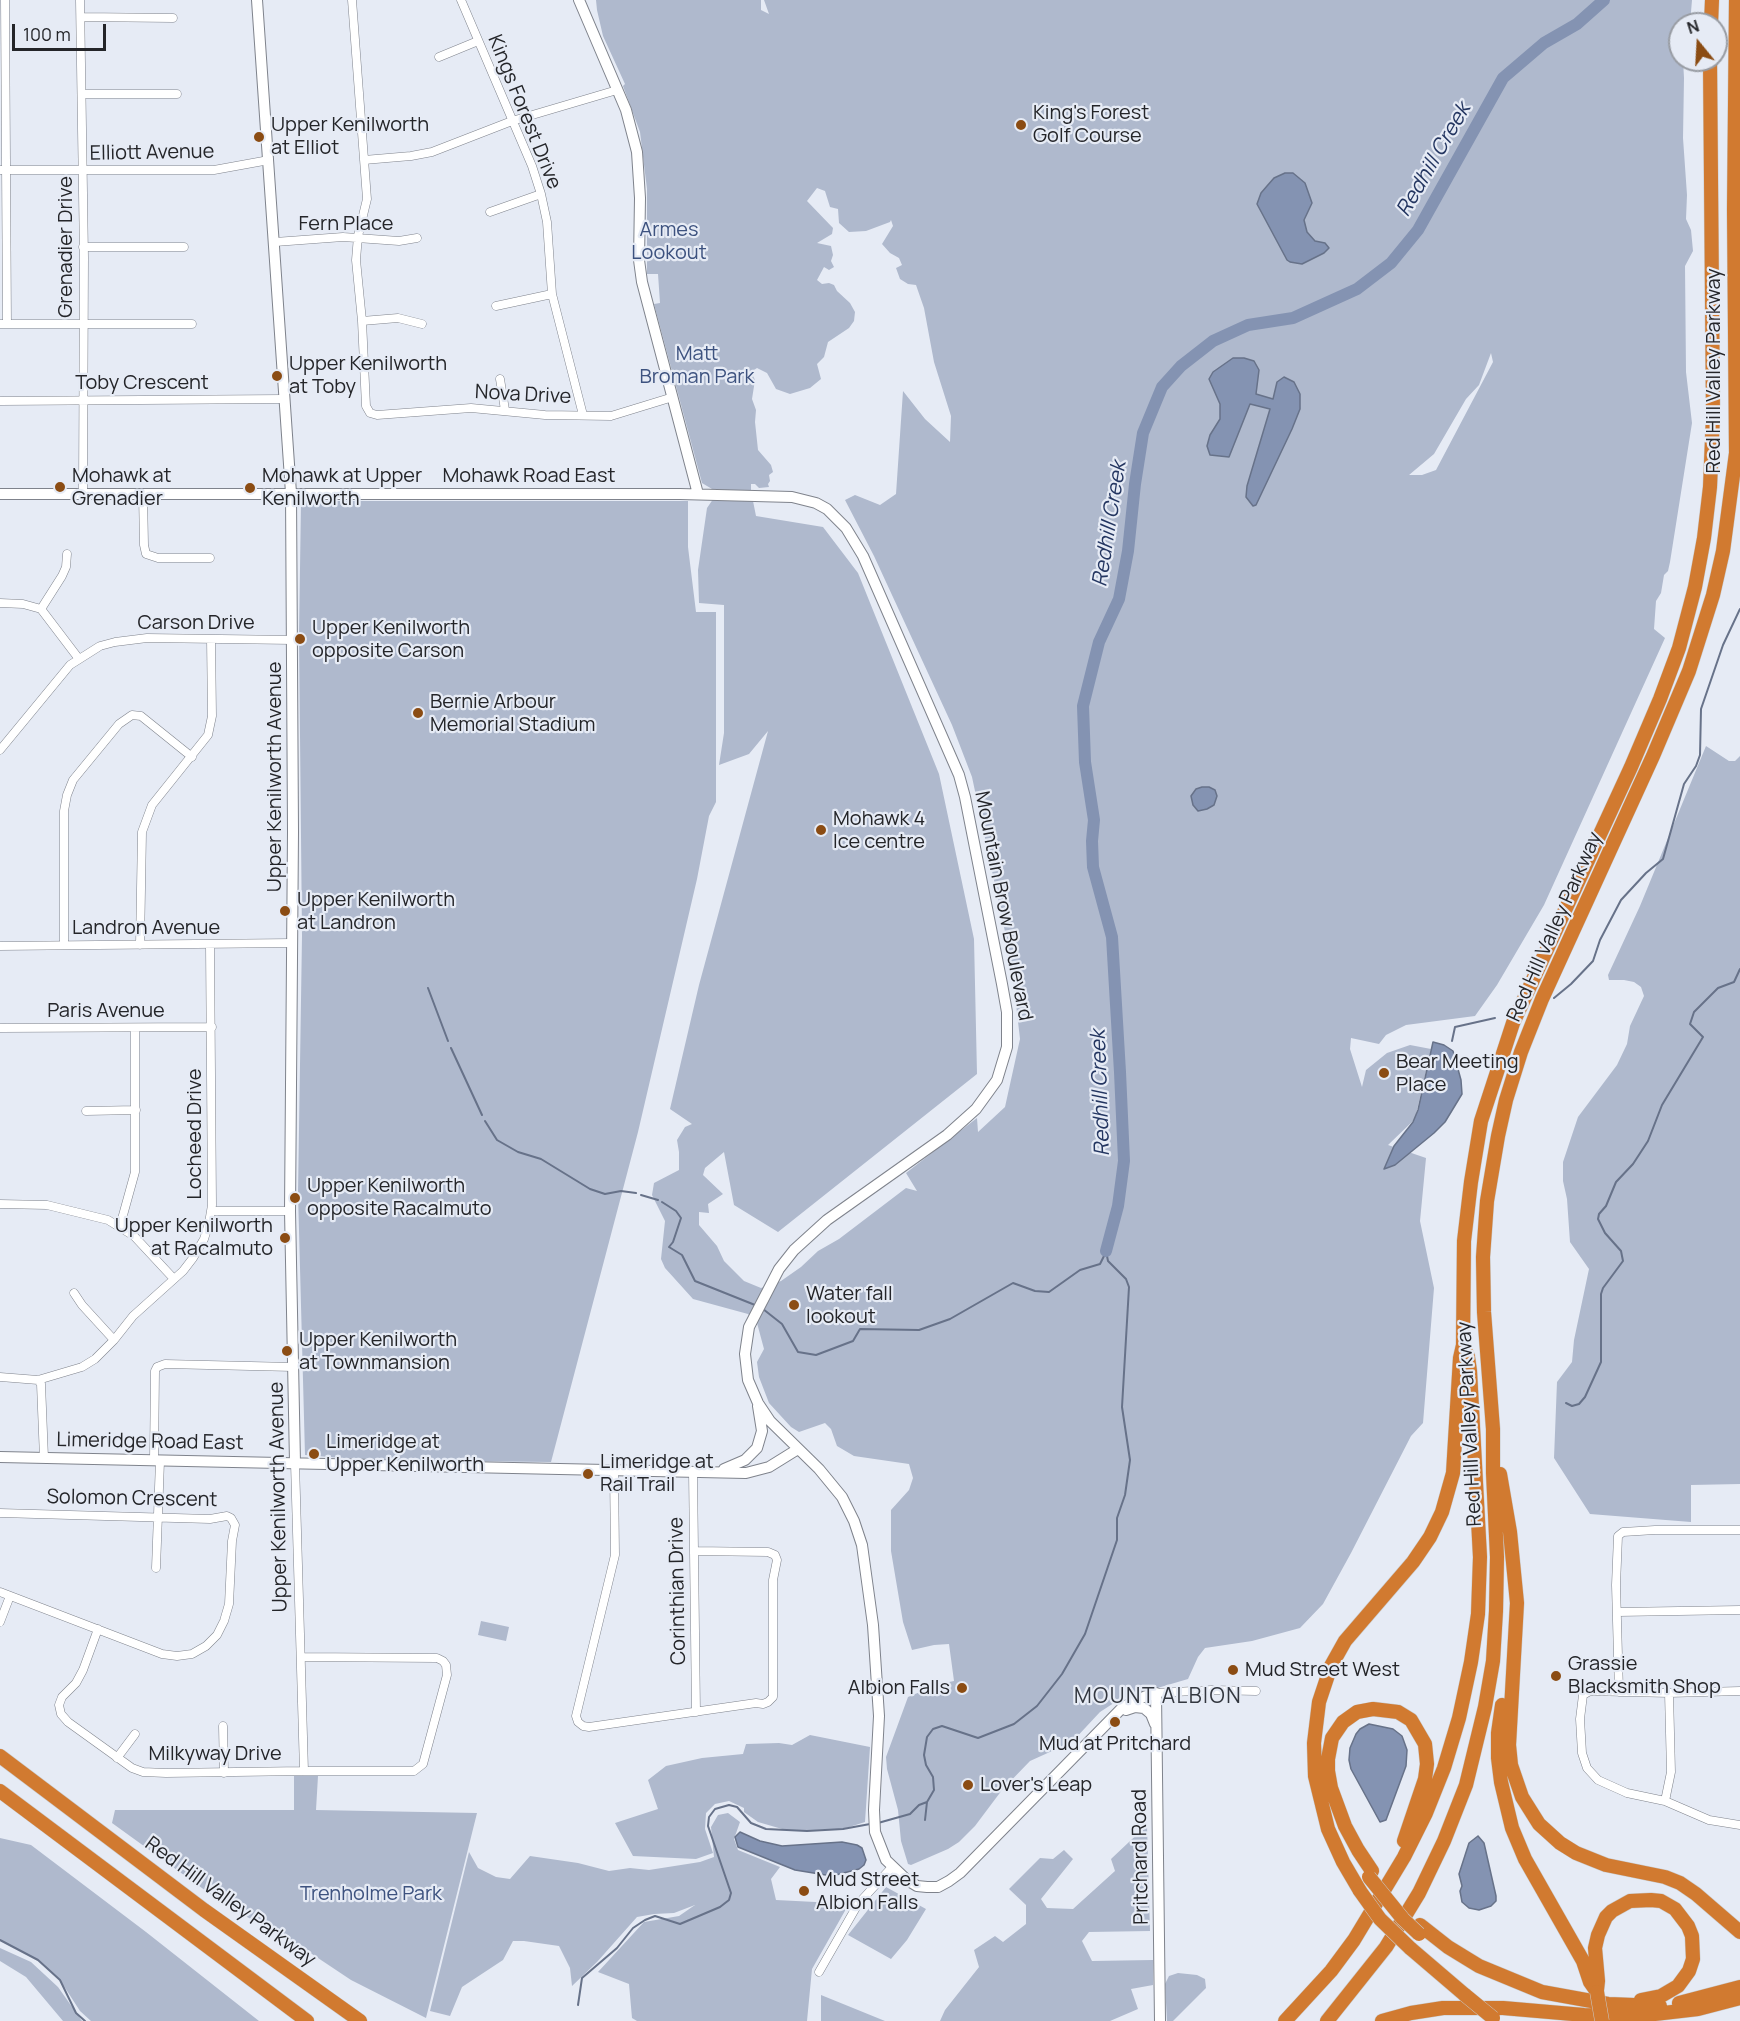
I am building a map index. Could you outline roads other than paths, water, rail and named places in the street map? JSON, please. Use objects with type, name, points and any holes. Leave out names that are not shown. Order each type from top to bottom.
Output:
[{"type":"highway","name":"Red Hill Valley Parkway","points":[[1327,2021],[1386,1947],[1419,1893],[1444,1841],[1466,1785],[1485,1707],[1492,1661],[1497,1557],[1493,1429],[1484,1312],[1483,1257],[1491,1169],[1506,1100],[1521,1052],[1689,671],[1713,595],[1723,551],[1736,453],[1734,210],[1736,0]]},
{"type":"highway","name":"Red Hill Valley Parkway","points":[[1285,2021],[1342,1956],[1390,1880],[1426,1813],[1444,1768],[1459,1719],[1471,1662],[1480,1557],[1470,1371],[1463,1345],[1463,1261],[1469,1193],[1481,1121],[1513,1023],[1660,699],[1679,648],[1695,587],[1704,538],[1712,446],[1710,72]]},
{"type":"highway","points":[[1463,1345],[1460,1358],[1453,1473],[1442,1512],[1430,1537],[1413,1562],[1345,1641],[1331,1666],[1324,1684],[1315,1723],[1315,1776],[1329,1829],[1343,1862],[1380,1919],[1410,1948],[1494,2020]]},
{"type":"highway","points":[[1493,1429],[1510,1532],[1517,1603],[1509,1744],[1511,1765],[1517,1785],[1529,1810],[1550,1835],[1576,1853],[1606,1865],[1680,1883],[1740,1932]]},
{"type":"highway","points":[[1516,1627],[1498,1733],[1498,1758],[1505,1804],[1525,1859],[1573,1943],[1597,1992],[1604,2013]]},
{"type":"highway","points":[[1370,1874],[1336,1804],[1331,1788],[1328,1759],[1332,1738],[1343,1722],[1357,1712],[1373,1709],[1398,1712],[1411,1720],[1422,1736],[1427,1754],[1420,1794],[1390,1880]]},
{"type":"highway","name":"Red Hill Valley Parkway","points":[[0,1756],[204,1910],[360,2021]]},
{"type":"highway","points":[[1315,1763],[1336,1823],[1348,1845],[1403,1919],[1420,1930],[1459,1964],[1514,1992],[1604,2013],[1638,2016],[1698,2009],[1740,1998]]},
{"type":"highway","points":[[0,1791],[307,2021]]},
{"type":"highway","points":[[1597,1992],[1595,1948],[1606,1917],[1630,1901],[1651,1900],[1675,1909],[1688,1926],[1694,1947],[1689,1971],[1683,1980],[1678,1986],[1661,1996],[1604,2013]]},
{"type":"highway","points":[[243,1973],[255,1989],[295,2021]]},
{"type":"highway","points":[[1382,2021],[1404,2014],[1443,2008],[1503,2008],[1584,2015],[1682,2003],[1740,1988]]},
{"type":"main road","name":"Upper Kenilworth Avenue","points":[[257,0],[291,493],[293,943],[290,1211],[295,1463]]},
{"type":"main road","points":[[579,0],[631,125],[638,162],[639,260],[642,282],[698,494]]},
{"type":"main road","name":"Mohawk Road East","points":[[0,494],[698,494]]},
{"type":"main road","name":"Mountain Brow Boulevard","points":[[698,494],[805,499],[827,509],[846,528],[863,556],[944,739],[962,786],[1007,1012],[1007,1047],[997,1080],[976,1109],[947,1135],[827,1220],[794,1250],[769,1285],[746,1335],[747,1371],[752,1392],[758,1403],[770,1421],[819,1469],[842,1497],[854,1521],[862,1545],[873,1625],[879,1716],[875,1832],[886,1860],[892,1867]]},
{"type":"main road","points":[[716,1472],[740,1463],[758,1448],[762,1431],[758,1403]]},
{"type":"main road","name":"Limeridge Road East","points":[[0,1457],[746,1473],[759,1471],[798,1449]]},
{"type":"main road","points":[[892,1867],[916,1886],[938,1887],[949,1881],[1108,1721],[1130,1702],[1156,1694]]},
{"type":"main road","name":"Pritchard Road","points":[[1156,1694],[1160,2021]]},
{"type":"main road","points":[[1108,1721],[1124,1711],[1140,1707],[1147,1710],[1155,1724]]},
{"type":"street","points":[[5,0],[4,324],[192,324]]},
{"type":"street","name":"Grenadier Drive","points":[[80,0],[83,171],[83,494]]},
{"type":"street","points":[[352,0],[367,199],[356,260],[362,321],[398,318],[422,324]]},
{"type":"street","name":"Kings Forest Drive","points":[[461,0],[513,121],[540,194],[547,222],[552,294],[583,415]]},
{"type":"street","points":[[81,17],[172,18]]},
{"type":"street","points":[[439,57],[478,41]]},
{"type":"street","points":[[364,160],[432,152],[513,121],[617,90]]},
{"type":"street","points":[[82,94],[177,94]]},
{"type":"street","name":"Elliott Avenue","points":[[3,170],[214,170],[269,160]]},
{"type":"street","points":[[490,212],[540,194]]},
{"type":"street","name":"Fern Place","points":[[275,242],[359,237],[399,241],[417,238]]},
{"type":"street","points":[[83,247],[184,247]]},
{"type":"street","points":[[496,306],[552,294]]},
{"type":"street","name":"Nova Drive","points":[[362,321],[366,406],[370,413],[377,415],[471,408],[545,415],[611,416],[673,397]]},
{"type":"street","points":[[500,380],[505,410]]},
{"type":"street","name":"Toby Crescent","points":[[0,401],[284,399]]},
{"type":"street","points":[[143,494],[146,554],[158,558],[210,558]]},
{"type":"street","points":[[41,609],[62,576],[66,567],[67,554]]},
{"type":"street","points":[[0,603],[23,604],[41,609],[79,659]]},
{"type":"street","name":"Carson Drive","points":[[0,750],[53,685],[79,659],[100,646],[130,639],[293,640]]},
{"type":"street","points":[[140,945],[141,840],[145,820],[152,805],[206,738],[210,727],[211,639]]},
{"type":"street","points":[[64,945],[64,811],[73,780],[119,724],[132,715],[141,716],[192,757]]},
{"type":"street","name":"Landron Avenue","points":[[0,946],[293,943]]},
{"type":"street","name":"Locheed Drive","points":[[0,1377],[38,1380],[82,1367],[95,1359],[133,1316],[189,1265],[197,1252],[208,1229],[211,1211],[210,945]]},
{"type":"street","name":"Paris Avenue","points":[[0,1028],[212,1027]]},
{"type":"street","points":[[120,1226],[135,1172],[135,1029]]},
{"type":"street","points":[[86,1111],[136,1110]]},
{"type":"street","points":[[0,1204],[47,1205],[94,1216],[120,1226],[141,1242],[174,1279]]},
{"type":"street","points":[[211,1211],[290,1211]]},
{"type":"street","points":[[74,1293],[114,1340]]},
{"type":"street","points":[[156,1568],[158,1518],[155,1371],[157,1368],[165,1364],[293,1367]]},
{"type":"street","points":[[38,1380],[41,1384],[44,1458]]},
{"type":"street","name":"Upper Kenilworth Avenue","points":[[295,1463],[304,1770]]},
{"type":"street","points":[[614,1470],[615,1554],[576,1716],[578,1722],[589,1727],[756,1703],[763,1704],[773,1697],[773,1580],[776,1555],[768,1552],[694,1551]]},
{"type":"street","name":"Corinthian Drive","points":[[693,1471],[696,1712]]},
{"type":"street","name":"Solomon Crescent","points":[[0,1513],[210,1519],[227,1516],[236,1525],[232,1541],[229,1604],[217,1635],[206,1647],[192,1654],[177,1656],[162,1654],[0,1592]]},
{"type":"street","points":[[1619,1692],[1618,1536],[1623,1532],[1740,1530]]},
{"type":"street","points":[[0,1622],[10,1596]]},
{"type":"street","points":[[1618,1612],[1740,1610]]},
{"type":"street","name":"Milkyway Drive","points":[[98,1629],[83,1670],[76,1683],[62,1697],[59,1705],[61,1714],[68,1722],[132,1768],[143,1772],[224,1773],[304,1770],[410,1772],[418,1769],[425,1761],[447,1675],[446,1665],[437,1658],[301,1657]]},
{"type":"street","points":[[1156,1694],[1212,1690],[1256,1692]]},
{"type":"street","points":[[1740,1691],[1590,1692],[1583,1695],[1581,1738],[1582,1753],[1587,1768],[1598,1780],[1627,1793],[1665,1801],[1708,1820],[1740,1825]]},
{"type":"street","points":[[1665,1801],[1671,1772],[1669,1693]]},
{"type":"street","points":[[223,1726],[224,1773]]},
{"type":"street","points":[[117,1758],[135,1734]]},
{"type":"street","points":[[819,1972],[858,1904],[892,1867]]},
{"type":"waterway","name":"Redhill Creek","points":[[1106,1251],[1118,1206],[1124,1161],[1112,937],[1093,867],[1094,820],[1085,762],[1083,706],[1099,642],[1119,599],[1128,551],[1143,433],[1162,387],[1181,366],[1213,341],[1248,325],[1293,318],[1357,289],[1391,263],[1418,230],[1503,78],[1544,43],[1577,24],[1604,0]]},
{"type":"waterway","points":[[1554,998],[1593,961],[1600,940],[1621,900],[1646,873],[1663,859],[1684,784],[1696,766],[1700,755],[1701,709],[1723,645],[1740,609]]},
{"type":"waterway","points":[[1566,1403],[1572,1406],[1579,1404],[1585,1397],[1601,1362],[1601,1294],[1623,1261],[1621,1251],[1605,1233],[1598,1219],[1599,1214],[1606,1206],[1616,1182],[1633,1164],[1648,1141],[1662,1105],[1703,1037],[1690,1024],[1694,1012],[1718,988],[1734,982],[1740,969]]},
{"type":"waterway","points":[[428,988],[448,1041]]},
{"type":"waterway","points":[[1452,1041],[1455,1027],[1495,1018]]},
{"type":"waterway","points":[[451,1048],[482,1115]]},
{"type":"waterway","points":[[485,1121],[497,1140],[518,1152],[541,1159],[590,1189],[605,1194],[621,1191],[636,1193]]},
{"type":"waterway","points":[[641,1195],[658,1200]]},
{"type":"waterway","points":[[662,1202],[676,1211],[681,1218],[669,1247],[682,1255],[695,1281],[755,1305]]},
{"type":"waterway","name":"Redhill Creek","points":[[878,1823],[910,1814],[919,1805],[927,1802],[934,1790],[933,1777],[926,1765],[924,1755],[927,1737],[933,1729],[942,1726],[978,1738],[1014,1724],[1037,1706],[1062,1674],[1085,1634],[1117,1540],[1117,1518],[1125,1495],[1130,1460],[1122,1407],[1129,1287],[1126,1279],[1108,1261],[1106,1251]]},
{"type":"waterway","points":[[763,1309],[782,1324],[798,1352],[816,1355],[853,1341],[860,1329],[919,1330],[950,1319],[1013,1283],[1035,1291],[1049,1292],[1080,1270],[1100,1264],[1106,1252]]},
{"type":"waterway","points":[[925,1820],[927,1802]]},
{"type":"waterway","name":"Redhill Creek","points":[[578,2005],[582,1978],[617,1948],[633,1928],[655,1916],[680,1924],[720,1907],[729,1900],[731,1893],[708,1826],[709,1817],[715,1809],[729,1805],[737,1807],[751,1823],[766,1829],[807,1831],[843,1829],[870,1824]]},
{"type":"waterway","name":"Redhill Creek","points":[[0,1940],[38,1960],[60,1980],[76,2013],[85,2021]]},
{"type":"place","name":"King's Forest Golf Course","points":[[1021,125]]},
{"type":"place","name":"Upper Kenilworth at Elliot","points":[[259,137]]},
{"type":"place","name":"Upper Kenilworth at Toby","points":[[277,376]]},
{"type":"place","name":"Mohawk at Grenadier","points":[[60,487]]},
{"type":"place","name":"Mohawk at Upper Kenilworth","points":[[250,488]]},
{"type":"place","name":"Upper Kenilworth opposite Carson","points":[[300,639]]},
{"type":"place","name":"Bernie Arbour Memorial Stadium","points":[[418,713]]},
{"type":"place","name":"Mohawk 4 Ice centre","points":[[821,830]]},
{"type":"place","name":"Upper Kenilworth at Landron","points":[[285,911]]},
{"type":"place","name":"Bear Meeting Place","points":[[1384,1073]]},
{"type":"place","name":"Upper Kenilworth opposite Racalmuto","points":[[295,1198]]},
{"type":"place","name":"Upper Kenilworth at Racalmuto","points":[[285,1238]]},
{"type":"place","name":"Water fall lookout","points":[[794,1305]]},
{"type":"place","name":"Upper Kenilworth at Townmansion","points":[[287,1351]]},
{"type":"place","name":"Limeridge at Upper Kenilworth","points":[[314,1454]]},
{"type":"place","name":"Limeridge at Rail Trail","points":[[588,1474]]},
{"type":"place","name":"Mud Street West","points":[[1233,1670]]},
{"type":"place","name":"Grassie Blacksmith Shop","points":[[1556,1676]]},
{"type":"place","name":"Albion Falls","points":[[962,1688]]},
{"type":"place","name":"Mud at Pritchard","points":[[1115,1722]]},
{"type":"place","name":"Lover's Leap","points":[[968,1785]]},
{"type":"place","name":"Mud Street Albion Falls","points":[[804,1891]]},
{"type":"district","name":"MOUNT ALBION","points":[[1158,1697]]},
{"type":"park label","name":"Armes Lookout","points":[[669,242]]},
{"type":"park label","name":"Matt Broman Park","points":[[697,366]]},
{"type":"park label","name":"Trenholme Park","points":[[371,1894]]}]
